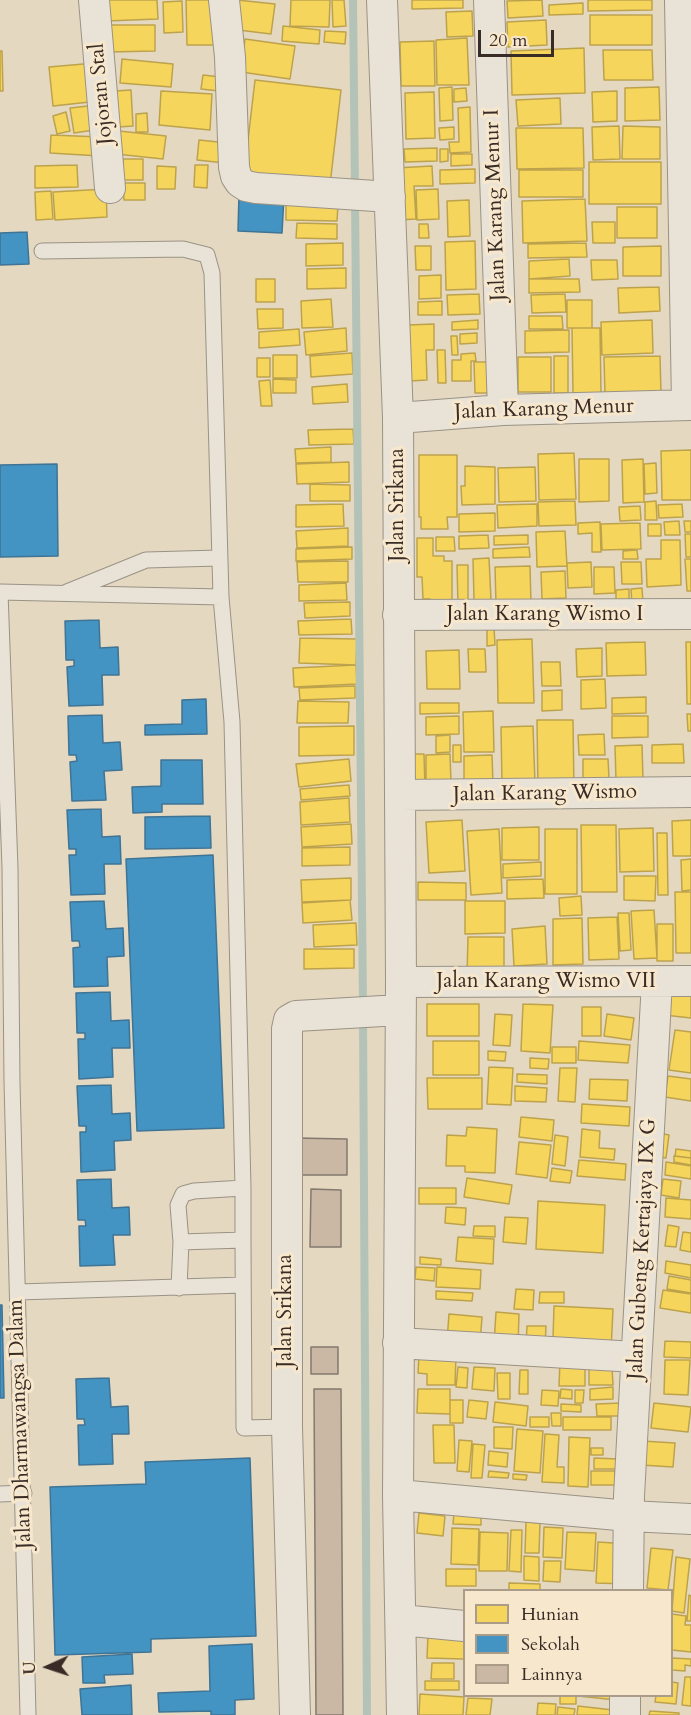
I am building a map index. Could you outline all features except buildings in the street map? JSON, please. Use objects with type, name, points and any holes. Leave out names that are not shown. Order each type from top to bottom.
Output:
[{"type":"street","name":"Jojoran Stal","points":[[94,0],[110,188]]},
{"type":"street","points":[[224,0],[230,57],[236,176],[246,186],[256,188],[367,195]]},
{"type":"street","name":"Jalan Srikana","points":[[382,0],[367,195],[398,418],[400,795],[394,1001],[402,1715]]},
{"type":"street","name":"Jalan Karang Menur I","points":[[489,0],[503,411]]},
{"type":"street","points":[[680,0],[689,405]]},
{"type":"street","name":"Jalan Karang Menur","points":[[398,418],[503,411],[689,405]]},
{"type":"street","name":"Jalan Karang Wismo I","points":[[398,615],[691,614]]},
{"type":"street","name":"Jalan Karang Wismo","points":[[400,795],[691,792]]},
{"type":"street","name":"Jalan Karang Wismo VII","points":[[394,1001],[657,981],[691,981]]},
{"type":"street","name":"Jalan Gubeng Kertajaya IX G","points":[[628,1589],[636,1357],[657,981]]},
{"type":"street","name":"Jalan Srikana","points":[[295,1715],[287,1427],[286,1029],[289,1020],[296,1016],[394,1001]]},
{"type":"street","points":[[398,1343],[636,1357]]},
{"type":"street","points":[[398,1495],[629,1516],[691,1519]]},
{"type":"street","points":[[401,1620],[463,1626]]},
{"type":"street","points":[[625,1697],[625,1715]]},
{"type":"lane","points":[[42,252],[183,249],[207,255],[212,273],[219,558],[232,722],[243,1188],[244,1428],[287,1427]]},
{"type":"lane","name":"Jalan Dharmawangsa Dalam","points":[[61,594],[146,560],[219,558]]},
{"type":"lane","name":"Jalan Dharmawangsa Dalam","points":[[28,1715],[12,1082],[10,856],[0,592],[221,597]]},
{"type":"lane","points":[[179,1288],[181,1242],[178,1205],[183,1194],[194,1191],[243,1188]]},
{"type":"lane","points":[[181,1242],[243,1240]]},
{"type":"lane","points":[[18,1292],[243,1285]]},
{"type":"lane","points":[[0,1494],[24,1493]]},
{"type":"waterway","points":[[353,0],[355,190]]},
{"type":"waterway","points":[[355,202],[363,1006]]},
{"type":"waterway","points":[[363,1018],[367,1715]]}]
